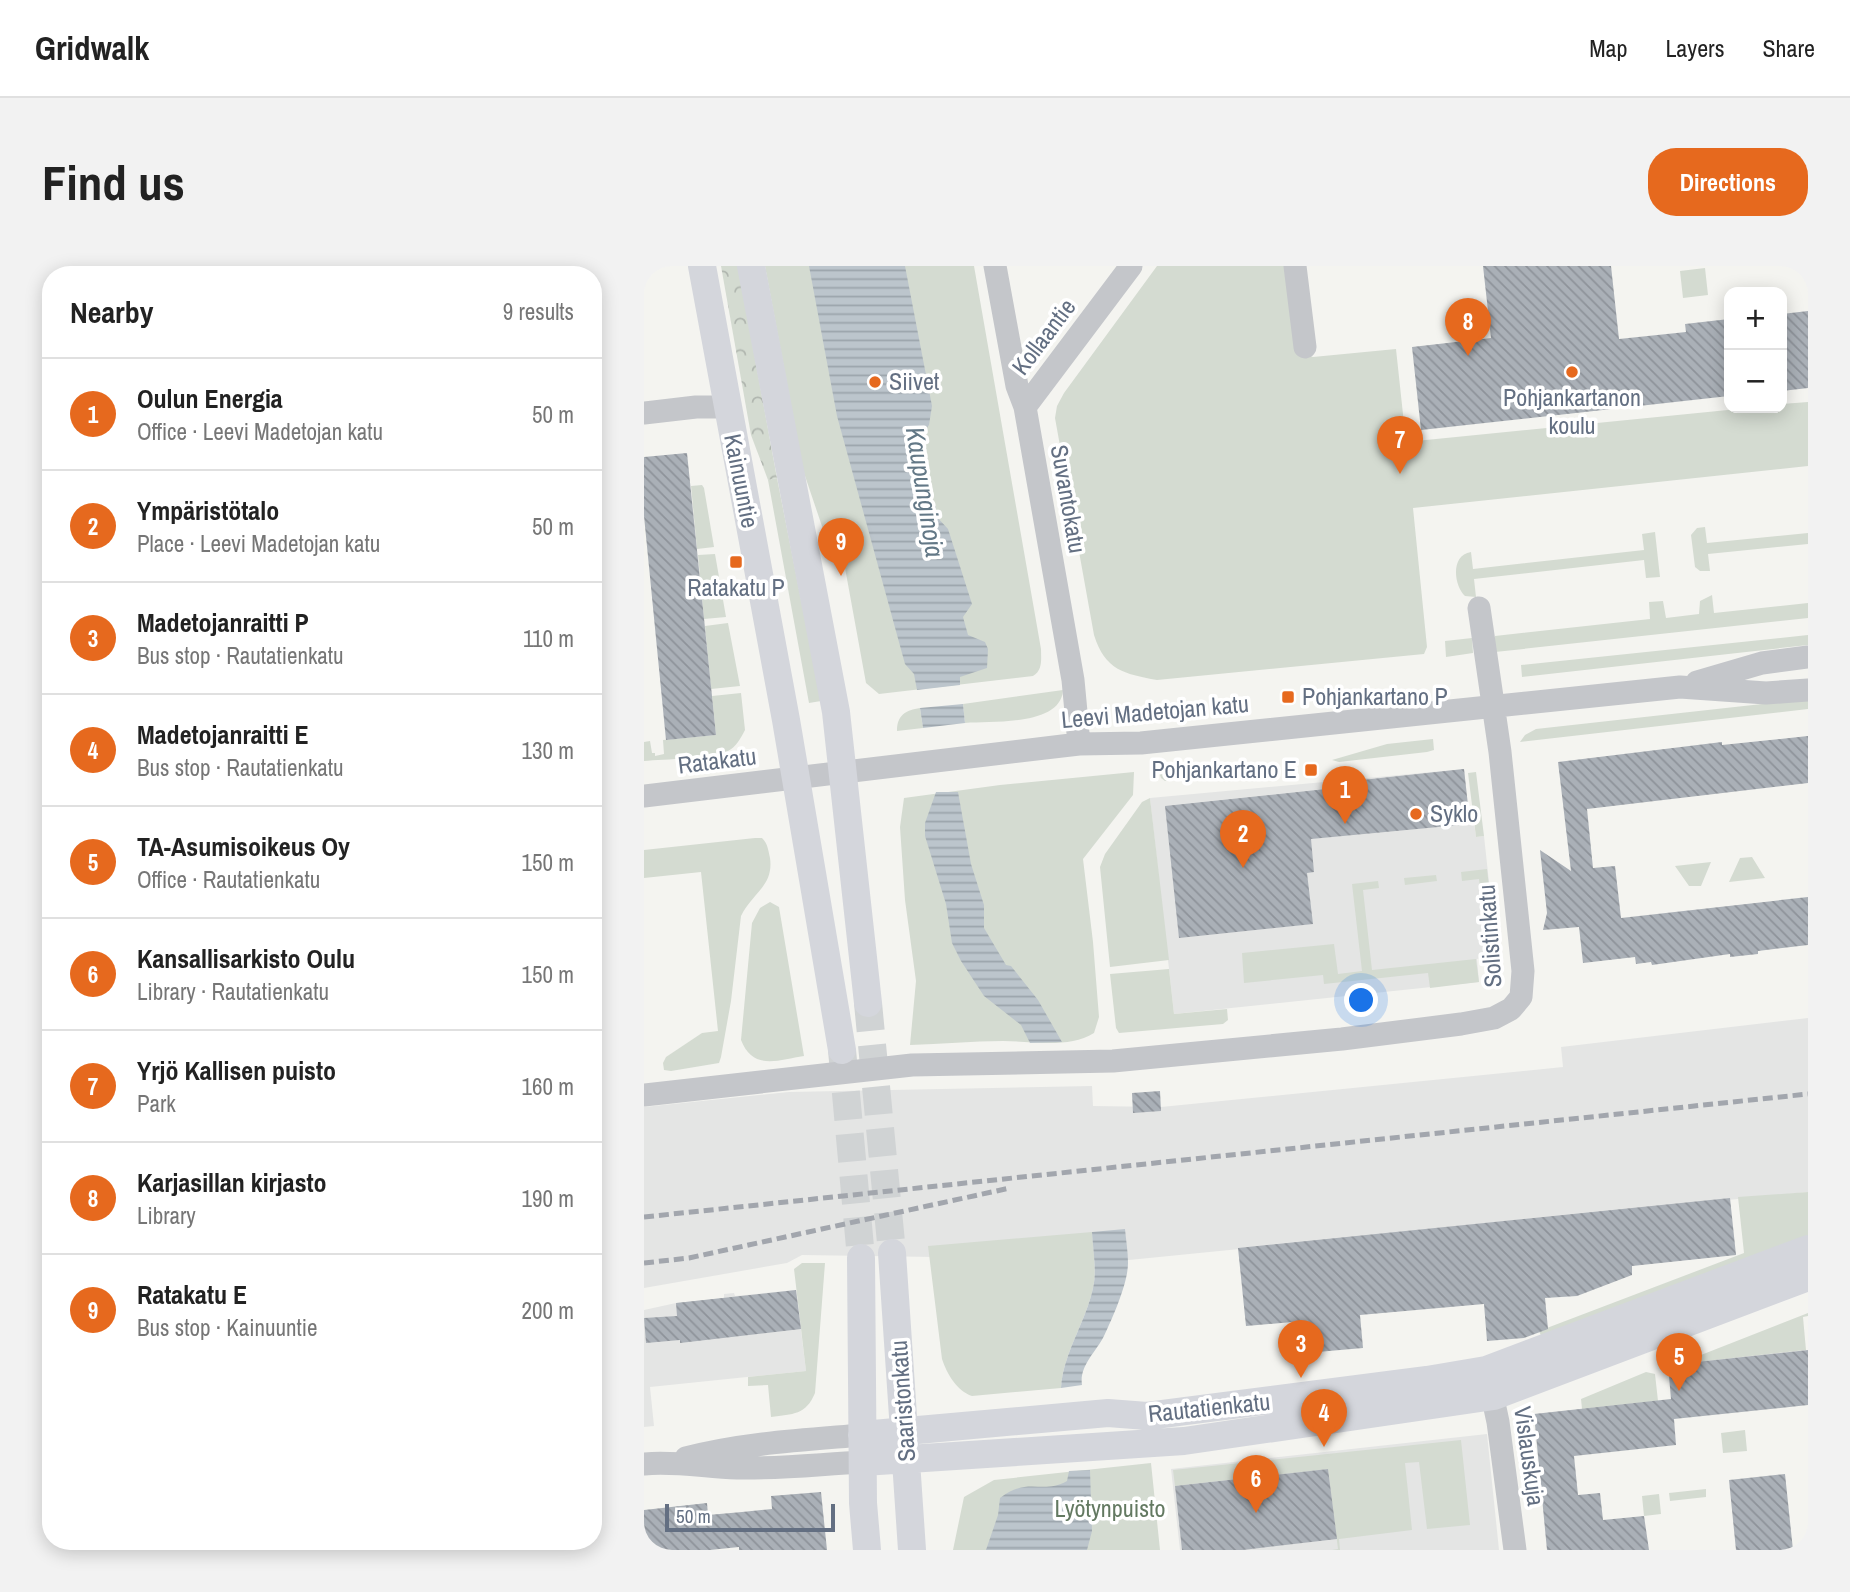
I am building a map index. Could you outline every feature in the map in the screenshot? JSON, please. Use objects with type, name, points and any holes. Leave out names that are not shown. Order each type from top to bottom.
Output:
[{"type":"main road","name":"Kainuuntie","points":[[702,266],[796,777]]},
{"type":"main road","name":"Kainuuntie","points":[[751,266],[836,712],[843,771]]},
{"type":"main road","points":[[843,771],[868,1003]]},
{"type":"main road","points":[[796,777],[842,1050]]},
{"type":"main road","name":"Rautatienkatu","points":[[863,1449],[905,1432],[1108,1413],[1147,1416],[1181,1413],[1448,1378],[1490,1383],[1808,1249]]},
{"type":"main road","name":"Saaristonkatu","points":[[892,1252],[912,1550]]},
{"type":"main road","name":"Saaristonkatu","points":[[861,1258],[867,1550]]},
{"type":"main road","name":"Rautatienkatu","points":[[863,1449],[907,1460],[1184,1441],[1490,1383],[1808,1277]]},
{"type":"street","name":"Suvantokatu","points":[[995,266],[1017,386],[1025,407],[1073,680],[1079,744]]},
{"type":"street","name":"Kollaantie","points":[[1025,407],[1131,266]]},
{"type":"street","points":[[1295,266],[1305,347]]},
{"type":"street","points":[[644,413],[696,407],[727,407]]},
{"type":"street","name":"Solistinkatu","points":[[644,1095],[912,1065],[1113,1061],[1342,1039],[1461,1024],[1505,1014],[1521,997],[1523,971],[1500,752],[1479,608]]},
{"type":"street","name":"Leevi Madetojan katu","points":[[1681,687],[1762,663],[1808,657]]},
{"type":"street","name":"Leevi Madetojan katu","points":[[796,777],[1079,744],[1141,743],[1681,687],[1766,693],[1808,690]]},
{"type":"street","name":"Ratakatu","points":[[644,796],[796,777]]},
{"type":"street","name":"Vislauskuja","points":[[1490,1383],[1515,1550]]},
{"type":"street","name":"Rautatienkatu","points":[[644,1464],[673,1462],[717,1450],[779,1442],[863,1449]]},
{"type":"shaded area","points":[[1464,769],[1470,823],[1474,823],[1476,837],[1484,836],[1497,956],[1477,959],[1479,982],[1174,1014],[1150,798]]},
{"type":"shaded area","points":[[1808,1018],[1808,1192],[1129,1260],[802,1255],[787,1263],[644,1288],[644,1107],[789,1092],[1092,1086],[1093,1106],[1161,1107],[1563,1067],[1561,1047]]},
{"type":"shaded area","points":[[796,1290],[806,1371],[650,1387],[654,1426],[644,1427],[644,1310],[676,1303],[724,1298],[724,1294],[734,1293],[735,1296]]},
{"type":"shaded area","points":[[1487,1434],[1499,1550],[1180,1550],[1171,1469]]},
{"type":"green space","points":[[721,266],[738,266],[777,478],[768,480],[751,435]]},
{"type":"green space","points":[[765,266],[974,266],[1041,649],[1040,667],[1033,676],[879,694],[866,683],[841,546],[829,547],[803,470]]},
{"type":"green space","points":[[1157,266],[1289,266],[1298,352],[1313,357],[1396,349],[1406,442],[1724,410],[1724,413],[1787,413],[1787,404],[1808,402],[1808,466],[1413,508],[1427,647],[1424,654],[1157,680],[1125,672],[1110,663],[1094,635],[1055,418],[1057,406]]},
{"type":"green space","points":[[1705,268],[1708,295],[1683,298],[1680,271]]},
{"type":"green space","points":[[777,478],[821,701],[809,703],[768,480]]},
{"type":"green space","points":[[702,485],[714,547],[697,549],[691,486]]},
{"type":"green space","points":[[1705,527],[1707,543],[1808,533],[1808,544],[1708,554],[1710,571],[1700,571],[1695,567],[1691,535],[1697,528]]},
{"type":"green space","points":[[1655,532],[1660,577],[1646,578],[1644,560],[1474,579],[1476,597],[1465,596],[1458,585],[1457,565],[1464,554],[1471,552],[1473,569],[1644,550],[1642,534]]},
{"type":"green space","points":[[715,554],[726,617],[704,619],[698,555]]},
{"type":"green space","points":[[1712,595],[1714,613],[1808,603],[1808,618],[1495,652],[1495,636],[1650,619],[1649,602],[1663,601],[1666,618],[1699,614],[1700,601]]},
{"type":"green space","points":[[728,623],[740,686],[711,689],[705,626]]},
{"type":"green space","points":[[1808,635],[1808,645],[1522,677],[1521,665]]},
{"type":"green space","points":[[1472,638],[1473,653],[1446,657],[1445,641]]},
{"type":"green space","points":[[1063,690],[1059,702],[1051,710],[1038,716],[1008,721],[965,723],[963,704]]},
{"type":"green space","points":[[741,693],[745,730],[731,749],[711,756],[644,761],[644,742],[650,741],[655,756],[664,754],[663,740],[716,735],[712,696]]},
{"type":"green space","points":[[1808,699],[1808,709],[1520,742],[1525,735],[1536,729]]},
{"type":"green space","points":[[920,708],[923,728],[897,731],[903,714]]},
{"type":"green space","points":[[1433,739],[1434,750],[1427,752],[1339,762],[1332,760],[1387,744]]},
{"type":"green space","points":[[1188,766],[1248,769],[1242,773],[1165,781],[1158,769]]},
{"type":"green space","points":[[1134,772],[1133,795],[1083,859],[1099,1017],[1094,1033],[1062,1043],[991,1041],[910,1045],[916,981],[905,900],[900,827],[904,798],[1000,785]]},
{"type":"green space","points":[[1476,772],[1484,836],[1476,837],[1468,773]]},
{"type":"green space","points":[[1150,798],[1169,960],[1110,967],[1100,867],[1105,854],[1142,802]]},
{"type":"green space","points":[[762,838],[768,847],[769,876],[741,916],[731,1001],[719,1063],[664,1070],[666,1057],[702,1033],[718,1031],[701,872],[644,878],[644,850]]},
{"type":"green space","points":[[1752,857],[1765,878],[1729,882],[1740,858]]},
{"type":"green space","points":[[1711,862],[1701,886],[1689,886],[1675,866]]},
{"type":"green space","points":[[1487,869],[1497,956],[1487,957],[1479,879],[1462,881],[1461,872]]},
{"type":"green space","points":[[1436,875],[1437,881],[1405,885],[1404,878]]},
{"type":"green space","points":[[1378,881],[1379,888],[1363,890],[1372,970],[1476,959],[1479,982],[1430,988],[1428,973],[1324,984],[1323,975],[1244,983],[1242,953],[1334,944],[1338,974],[1362,971],[1352,884]]},
{"type":"green space","points":[[770,902],[779,907],[804,1056],[776,1061],[759,1060],[752,1056],[741,1040],[752,923],[760,908]]},
{"type":"green space","points":[[1169,969],[1174,1014],[1227,1009],[1228,1020],[1223,1024],[1119,1033],[1116,1028],[1110,974]]},
{"type":"green space","points":[[1808,1192],[1808,1239],[1543,1340],[1539,1331],[1744,1253],[1738,1197]]},
{"type":"green space","points":[[1092,1232],[1095,1268],[1093,1288],[1066,1362],[1061,1388],[972,1396],[957,1386],[942,1359],[928,1246]]},
{"type":"green space","points":[[802,1263],[825,1263],[815,1393],[807,1406],[798,1412],[771,1417],[768,1385],[748,1386],[748,1377],[806,1371],[794,1269]]},
{"type":"green space","points":[[1808,1313],[1808,1316],[1803,1317],[1806,1350],[1678,1364]]},
{"type":"green space","points":[[1646,1372],[1655,1374],[1658,1401],[1582,1409],[1581,1399]]},
{"type":"green space","points":[[1745,1430],[1747,1451],[1723,1453],[1721,1433]]},
{"type":"green space","points":[[1461,1440],[1470,1525],[1427,1529],[1419,1462],[1405,1463],[1412,1530],[1339,1539],[1340,1550],[1332,1550],[1338,1549],[1328,1469],[1175,1486],[1173,1470]]},
{"type":"green space","name":"Lyötynpuisto","points":[[1151,1463],[1160,1550],[953,1550],[964,1497],[994,1480]]},
{"type":"green space","points":[[1706,1489],[1706,1497],[1670,1501],[1669,1493]]},
{"type":"green space","points":[[1659,1494],[1661,1514],[1644,1516],[1642,1496]]},
{"type":"water","name":"Kaupunginoja","points":[[809,266],[905,266],[932,406],[929,425],[910,449],[914,468],[925,479],[923,489],[936,507],[936,516],[948,529],[972,604],[963,617],[968,635],[985,642],[988,649],[987,668],[960,677],[960,685],[917,690],[914,674],[905,664],[837,416]]},
{"type":"water","points":[[963,704],[965,723],[923,728],[920,708]]},
{"type":"water","points":[[936,792],[958,792],[971,864],[984,905],[984,928],[1006,965],[1011,966],[1038,1000],[1062,1042],[1030,1043],[1021,1025],[984,996],[961,961],[952,943],[946,904],[925,836],[925,823]]},
{"type":"water","points":[[1125,1229],[1127,1271],[1116,1310],[1086,1365],[1082,1385],[1061,1388],[1066,1362],[1093,1288],[1095,1268],[1092,1232]]},
{"type":"water","points":[[1090,1470],[1092,1531],[1087,1550],[986,1550],[998,1515],[1000,1498],[1019,1488],[1058,1485],[1067,1481],[1069,1471]]},
{"type":"building","name":"Pohjankartanon koulu","points":[[1483,266],[1611,266],[1619,339],[1686,332],[1685,324],[1724,320],[1724,397],[1421,430],[1412,347],[1491,338]]},
{"type":"building","points":[[1808,311],[1808,388],[1787,390],[1787,313]]},
{"type":"building","points":[[687,453],[716,735],[666,740],[644,516],[644,457]]},
{"type":"building","points":[[1808,736],[1808,783],[1587,809],[1593,868],[1615,866],[1621,918],[1808,897],[1808,945],[1758,951],[1758,954],[1730,957],[1730,954],[1652,965],[1651,962],[1636,964],[1635,957],[1583,963],[1579,927],[1543,930],[1547,913],[1540,850],[1571,871],[1558,762],[1722,742],[1722,745]]},
{"type":"building","points":[[1464,769],[1470,824],[1311,839],[1314,872],[1307,873],[1313,924],[1179,938],[1165,806],[1326,789],[1325,784]]},
{"type":"building","points":[[1160,1091],[1161,1111],[1133,1113],[1132,1093]]},
{"type":"building","points":[[1730,1198],[1736,1255],[1632,1266],[1632,1275],[1577,1296],[1545,1298],[1548,1329],[1524,1338],[1487,1341],[1484,1304],[1360,1315],[1363,1348],[1306,1353],[1304,1321],[1246,1326],[1238,1248]]},
{"type":"building","points":[[796,1290],[801,1329],[680,1343],[680,1340],[646,1343],[644,1318],[677,1316],[676,1303]]},
{"type":"building","points":[[1808,1350],[1808,1405],[1674,1419],[1676,1445],[1574,1456],[1578,1495],[1600,1493],[1603,1520],[1644,1516],[1649,1550],[1547,1550],[1534,1414],[1671,1399],[1668,1365]]},
{"type":"building","points":[[1328,1469],[1337,1539],[1243,1550],[1182,1550],[1175,1486]]},
{"type":"building","points":[[1785,1474],[1793,1550],[1736,1550],[1729,1480]]},
{"type":"building","points":[[821,1492],[827,1550],[739,1550],[739,1547],[644,1550],[644,1510],[707,1503],[708,1515],[772,1509],[771,1496]]},
{"type":"tunnel","points":[[868,1003],[892,1253]]},
{"type":"tunnel","points":[[842,1050],[861,1258]]},
{"type":"railway","points":[[644,1217],[1808,1094]]},
{"type":"railway","points":[[644,1263],[689,1258],[1010,1188]]},
{"type":"place","name":"Karjasillan kirjasto","points":[[1468,356]]},
{"type":"place","name":"Pohjankartanon koulu","points":[[1572,372]]},
{"type":"place","name":"Siivet","points":[[875,382]]},
{"type":"place","name":"Yrjö Kallisen puisto","points":[[1400,474]]},
{"type":"place","name":"Ratakatu P","points":[[736,562]]},
{"type":"place","name":"Ratakatu E","points":[[841,576]]},
{"type":"place","name":"Pohjankartano P","points":[[1288,697]]},
{"type":"place","name":"Pohjankartano E","points":[[1311,770]]},
{"type":"place","name":"Syklo","points":[[1416,814]]},
{"type":"place","name":"Oulun Energia","points":[[1345,824]]},
{"type":"place","name":"Ympäristötalo","points":[[1243,868]]},
{"type":"place","name":"Madetojanraitti P","points":[[1301,1378]]},
{"type":"place","name":"TA-Asumisoikeus Oy","points":[[1679,1391]]},
{"type":"place","name":"Madetojanraitti E","points":[[1324,1447]]},
{"type":"place","name":"Kansallisarkisto Oulu","points":[[1256,1513]]}]
